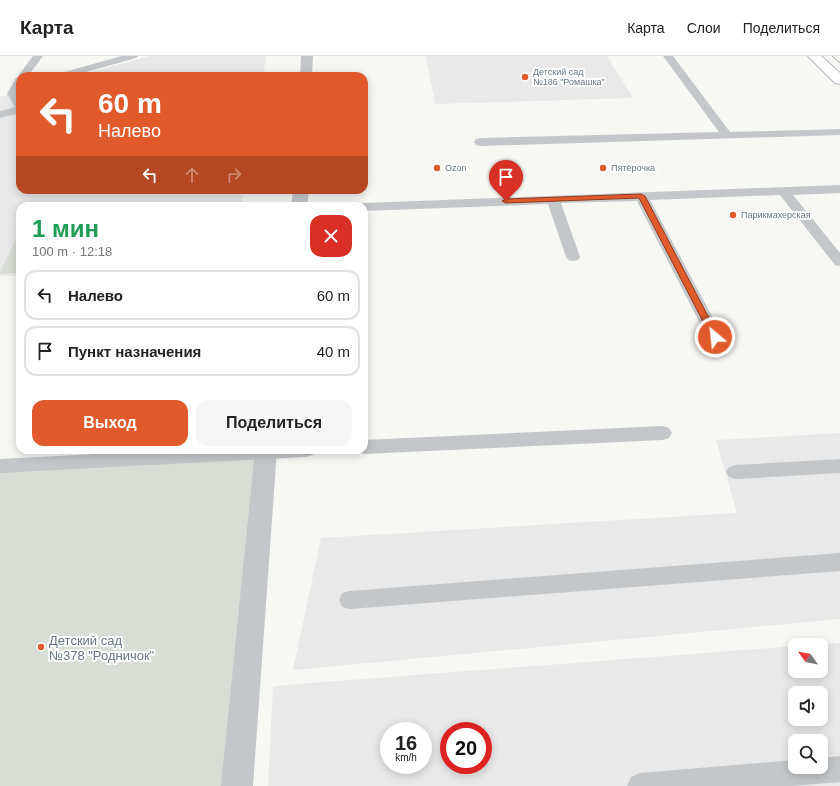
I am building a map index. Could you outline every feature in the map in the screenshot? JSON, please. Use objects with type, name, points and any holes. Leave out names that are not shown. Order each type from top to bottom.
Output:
[{"type":"street","points":[[306,72],[307,56]]},
{"type":"street","points":[[814,56],[840,80]]},
{"type":"street","points":[[237,786],[266,454]]},
{"type":"lane","points":[[26,72],[38,56]]},
{"type":"lane","points":[[76,72],[134,56]]},
{"type":"lane","points":[[668,56],[726,135]]},
{"type":"lane","points":[[0,93],[16,87]]},
{"type":"lane","points":[[16,89],[12,94],[16,101]]},
{"type":"lane","points":[[0,115],[16,109]]},
{"type":"lane","points":[[480,142],[840,132]]},
{"type":"lane","points":[[368,207],[840,189]]},
{"type":"lane","points":[[783,191],[840,262]]},
{"type":"lane","points":[[641,196],[715,337]]},
{"type":"lane","points":[[553,200],[573,257]]},
{"type":"lane","points":[[368,447],[663,433]]},
{"type":"lane","points":[[0,466],[213,454]]},
{"type":"lane","points":[[736,472],[840,466]]},
{"type":"lane","points":[[350,600],[840,562]]},
{"type":"lane","points":[[640,786],[840,769]]},
{"type":"shaded area","points":[[149,56],[266,56],[264,72],[91,72]]},
{"type":"shaded area","name":"Детский сад №186 \"Ромашка\"","points":[[426,56],[607,56],[633,98],[435,104]]},
{"type":"shaded area","points":[[16,93],[16,194],[244,194],[242,202],[16,202],[16,276],[0,276],[0,97]]},
{"type":"shaded area","points":[[16,239],[16,273],[0,274]]},
{"type":"shaded area","points":[[840,433],[840,619],[293,670],[321,538],[737,513],[716,440]]},
{"type":"shaded area","points":[[231,454],[266,454],[238,786],[0,786],[0,467]]},
{"type":"shaded area","points":[[840,643],[840,786],[268,786],[273,686],[788,647],[788,678],[828,678],[828,644]]},
{"type":"tram line","points":[[832,56],[840,63]]},
{"type":"place","name":"Детский сад №186 \"Ромашка\"","points":[[525,77]]},
{"type":"place","name":"Ozon","points":[[437,168]]},
{"type":"place","name":"Пятёрочка","points":[[603,168]]},
{"type":"place","name":"Парикмахерская","points":[[733,215]]},
{"type":"place","name":"Детский сад №378 \"Родничок\"","points":[[41,647]]},
{"type":"route","points":[[506,201],[641,196],[715,337]]}]
